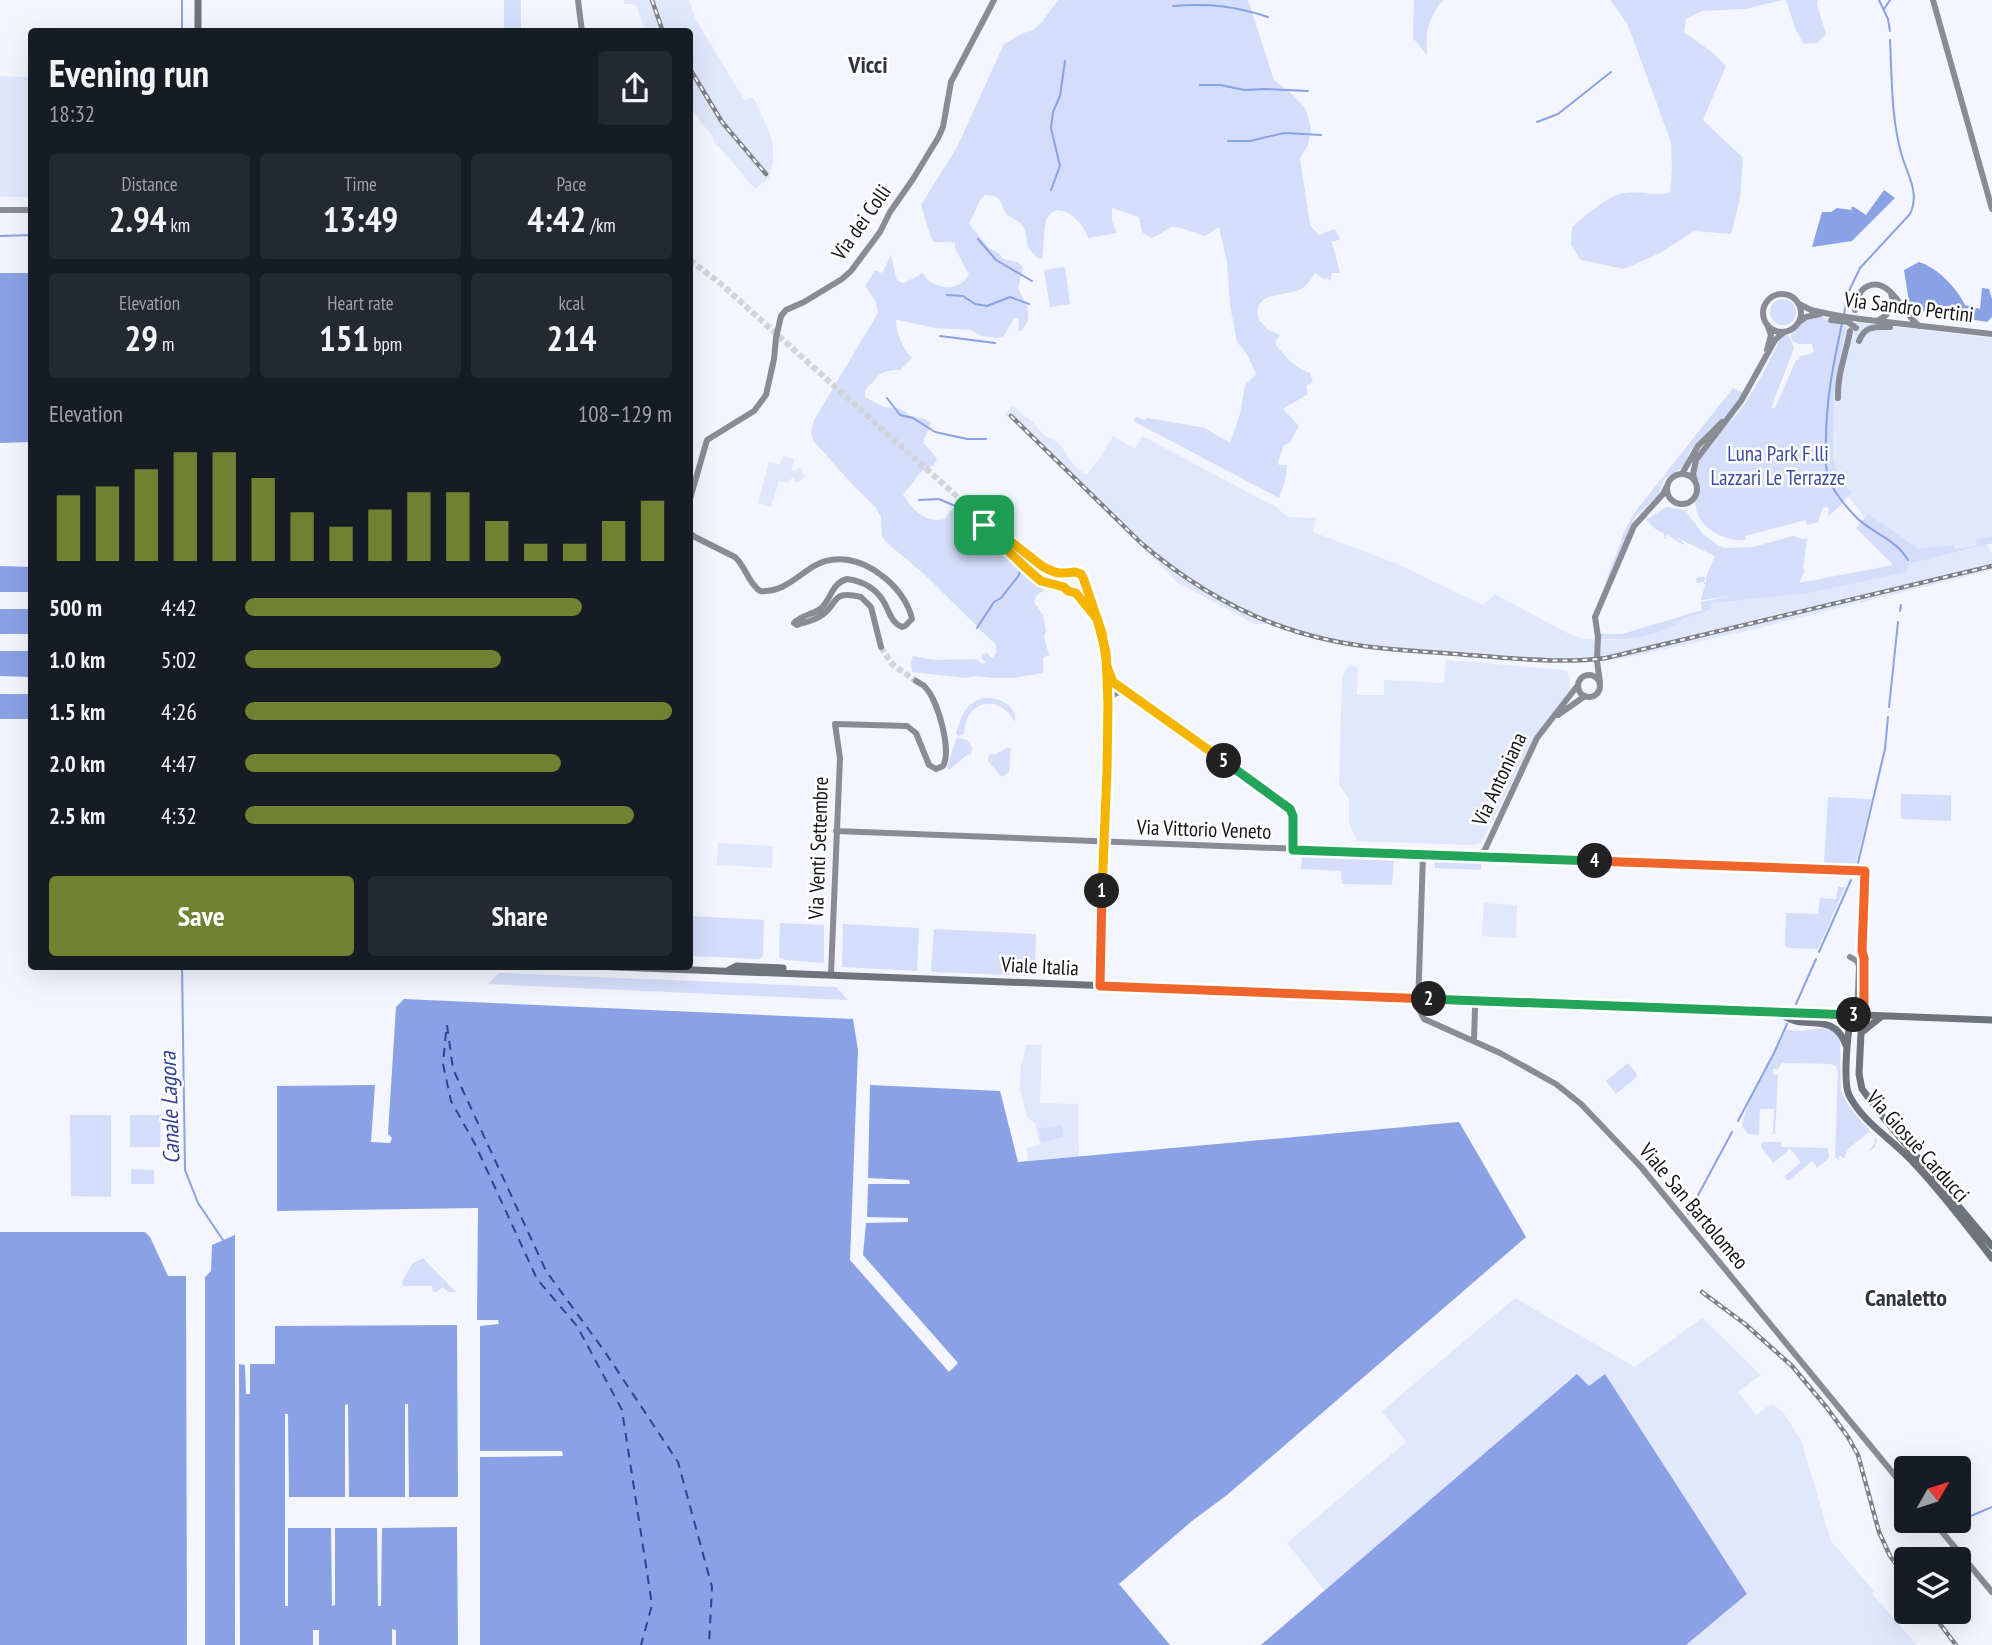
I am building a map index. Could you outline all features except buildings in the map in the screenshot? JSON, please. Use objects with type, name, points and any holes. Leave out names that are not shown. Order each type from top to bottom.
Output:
[{"type":"main road","points":[[198,0],[198,28]]},
{"type":"main road","name":"Viale Italia","points":[[691,970],[1992,1020]]},
{"type":"main road","points":[[1780,1013],[1796,1021],[1835,1027],[1841,1033],[1847,1048]]},
{"type":"main road","name":"Via Giosuè Carducci","points":[[1992,1246],[1862,1090],[1859,1074],[1861,1033],[1858,1015],[1850,1021],[1847,1048],[1847,1089],[1851,1098],[1879,1132],[1913,1162],[1992,1258]]},
{"type":"main road","points":[[1861,1033],[1882,1016]]},
{"type":"street","points":[[578,0],[582,28]]},
{"type":"street","name":"Via dei Colli","points":[[693,486],[707,440],[754,411],[766,395],[781,316],[786,310],[833,285],[850,271],[880,232],[890,212],[914,179],[943,127],[951,82],[994,0]]},
{"type":"street","points":[[1933,0],[1992,209]]},
{"type":"street","points":[[0,211],[28,210]]},
{"type":"street","points":[[1855,310],[1860,292],[1866,286],[1879,284],[1890,291],[1909,317],[1921,327]]},
{"type":"street","points":[[1875,321],[1891,310],[1890,291]]},
{"type":"street","points":[[1646,511],[1667,499],[1682,504],[1691,501],[1696,494],[1693,474],[1696,460],[1753,381],[1778,337],[1796,327],[1799,321],[1799,304],[1787,294],[1772,296],[1764,306],[1763,313],[1771,335],[1766,355]]},
{"type":"street","name":"Via Sandro Pertini","points":[[1799,304],[1833,318],[1992,334]]},
{"type":"street","name":"Via Sandro Pertini","points":[[1799,321],[1823,314]]},
{"type":"street","points":[[1833,318],[1848,323],[1859,339],[1870,327],[1892,327],[1899,324]]},
{"type":"street","points":[[1767,325],[1784,332]]},
{"type":"street","points":[[1838,398],[1839,376],[1853,330]]},
{"type":"street","points":[[1848,344],[1851,359]]},
{"type":"street","points":[[1600,682],[1592,675],[1584,676],[1578,685],[1580,692],[1592,697],[1598,693],[1600,682],[1598,637],[1605,595],[1634,526],[1663,494],[1671,478],[1687,470],[1695,456],[1727,420]]},
{"type":"street","points":[[1680,473],[1695,481]]},
{"type":"street","points":[[1667,486],[1667,494],[1672,500]]},
{"type":"street","points":[[1097,619],[1076,593],[1041,581],[1027,569],[992,535],[982,519],[1042,566],[1067,574],[1078,572],[1083,576],[1097,619],[1104,643],[1108,704],[1100,986]]},
{"type":"street","points":[[693,535],[740,561],[753,585],[760,591],[770,591],[790,583],[823,562],[849,559],[866,564],[902,596],[912,619],[905,626],[895,624],[876,591],[860,582],[847,579],[834,586],[820,609],[794,622],[797,625],[819,617],[843,594],[862,597],[872,607],[881,646]]},
{"type":"street","points":[[1064,587],[1067,574]]},
{"type":"street","points":[[1076,593],[1085,583]]},
{"type":"street","points":[[1592,675],[1597,661]]},
{"type":"street","points":[[1107,666],[1113,682],[1284,803],[1293,816],[1293,850]]},
{"type":"street","name":"Via Venti Settembre","points":[[831,975],[840,758],[835,724],[907,726],[916,733],[929,765],[936,769],[943,766],[946,762],[946,745],[939,717],[925,686],[916,681]]},
{"type":"street","name":"Via Antoniana","points":[[1482,856],[1537,738],[1578,685]]},
{"type":"street","points":[[1108,704],[1115,693],[1128,693]]},
{"type":"street","name":"Via Antoniana","points":[[1550,720],[1585,696]]},
{"type":"street","name":"Via Vittorio Veneto","points":[[836,831],[1865,871],[1864,958],[1858,1015]]},
{"type":"street","points":[[1418,998],[1423,854]]},
{"type":"street","points":[[1850,957],[1857,961],[1859,966],[1858,1015]]},
{"type":"street","name":"Viale San Bartolomeo","points":[[1418,998],[1418,1007],[1424,1019],[1500,1053],[1556,1084],[1581,1104],[1633,1157],[1894,1474]]},
{"type":"street","points":[[1474,1041],[1475,1007]]},
{"type":"street","points":[[1943,1533],[1992,1592]]},
{"type":"shaded area","points":[[624,0],[689,0],[696,20],[745,101],[753,97],[770,133],[773,162],[769,178],[755,189],[714,143],[714,139],[693,111],[693,28],[645,28],[636,6],[624,4]]},
{"type":"shaded area","points":[[0,76],[28,77],[28,197],[0,197]]},
{"type":"shaded area","points":[[1847,321],[1992,338],[1992,540],[1916,561],[1866,519],[1837,482],[1827,441]]},
{"type":"shaded area","points":[[1013,406],[1029,418],[1044,435],[1059,443],[1073,464],[1086,475],[1113,436],[1135,449],[1142,436],[1276,507],[1288,517],[1316,518],[1313,532],[1395,563],[1483,605],[1495,594],[1571,635],[1584,639],[1615,640],[1629,632],[1702,610],[1701,602],[1886,570],[1988,544],[1992,552],[1992,570],[1621,659],[1565,661],[1350,645],[1348,647],[1303,636],[1270,624],[1254,624],[1177,582],[1075,479],[1004,415]]},
{"type":"shaded area","points":[[783,456],[794,459],[791,471],[800,467],[805,477],[796,483],[793,477],[787,483],[779,481],[771,507],[758,503],[769,462],[780,465]]},
{"type":"shaded area","points":[[1446,660],[1567,670],[1571,689],[1536,736],[1481,843],[1472,845],[1357,841],[1349,822],[1349,799],[1339,785],[1342,678],[1345,671],[1350,665],[1358,667],[1357,695],[1384,695],[1384,680],[1444,683]]},
{"type":"shaded area","points":[[718,843],[773,846],[772,868],[717,865]]},
{"type":"shaded area","points":[[1484,903],[1517,905],[1516,938],[1482,936]]},
{"type":"shaded area","points":[[1025,1045],[1042,1045],[1040,1103],[1078,1104],[1079,1157],[1028,1161],[1027,1148],[1040,1145],[1035,1123],[1027,1118],[1020,1088]]},
{"type":"shaded area","points":[[1515,1298],[1635,1367],[1702,1318],[1761,1375],[1738,1392],[1756,1415],[1773,1405],[1783,1412],[1801,1440],[1831,1541],[1874,1591],[1872,1594],[1894,1619],[1894,1624],[1898,1624],[1917,1645],[1686,1645],[1747,1594],[1577,1375],[1325,1591],[1287,1543],[1406,1442],[1382,1411]]},
{"type":"green space","points":[[504,0],[521,0],[521,28],[504,28]]},
{"type":"green space","points":[[1058,0],[1248,0],[1274,80],[1306,109],[1311,129],[1308,145],[1300,158],[1310,225],[1319,235],[1335,229],[1340,239],[1332,242],[1340,273],[1332,273],[1330,281],[1327,277],[1325,280],[1315,273],[1302,289],[1270,297],[1259,304],[1259,320],[1268,330],[1280,335],[1276,345],[1295,365],[1310,373],[1313,382],[1306,386],[1308,394],[1283,409],[1299,426],[1290,443],[1284,445],[1278,462],[1279,465],[1287,467],[1279,498],[1133,421],[1136,417],[1145,420],[1147,418],[1205,428],[1230,443],[1240,414],[1245,385],[1256,374],[1247,354],[1237,342],[1230,305],[1227,262],[1219,227],[1205,236],[1171,227],[1151,238],[1142,232],[1139,217],[1112,208],[1112,221],[1117,233],[1088,238],[1077,220],[1058,210],[1047,218],[1042,258],[1039,259],[1028,246],[1021,223],[1008,215],[999,199],[985,195],[969,224],[989,248],[999,253],[1003,259],[1017,262],[1023,267],[1018,288],[1028,310],[1025,326],[1018,331],[1019,321],[1014,318],[1004,336],[997,338],[982,336],[970,330],[936,328],[897,320],[896,326],[901,341],[912,358],[900,370],[887,371],[880,375],[865,390],[865,397],[884,407],[899,408],[911,416],[931,423],[923,442],[937,459],[934,465],[921,472],[903,495],[915,511],[926,518],[945,519],[953,508],[972,513],[1002,552],[1047,588],[1036,596],[1034,602],[1043,615],[1046,630],[1044,637],[1049,655],[1043,658],[1043,673],[1015,678],[965,678],[912,672],[913,656],[934,660],[976,659],[986,663],[981,657],[986,652],[992,658],[996,654],[996,645],[924,574],[887,543],[882,537],[881,517],[876,508],[814,442],[812,427],[878,313],[876,302],[865,286],[875,270],[882,273],[891,255],[897,281],[904,283],[923,273],[932,283],[953,287],[965,280],[969,274],[955,249],[955,243],[934,242],[931,238],[921,205],[957,147],[1004,44],[1032,31]]},
{"type":"green space","points":[[1414,0],[1444,0],[1434,12],[1429,25],[1427,55],[1413,38]]},
{"type":"green space","points":[[1610,0],[1782,0],[1745,9],[1702,11],[1686,19],[1684,32],[1726,66],[1703,120],[1743,158],[1740,198],[1731,234],[1694,231],[1660,253],[1624,269],[1581,260],[1571,245],[1572,227],[1596,207],[1617,195],[1630,192],[1670,192],[1671,142],[1627,23]]},
{"type":"green space","points":[[1786,0],[1818,0],[1817,5],[1826,34],[1818,43],[1804,44],[1796,31]]},
{"type":"green space","points":[[1065,267],[1070,304],[1050,307],[1044,270]]},
{"type":"green space","points":[[1783,299],[1792,303],[1796,312],[1792,321],[1783,325],[1774,321],[1770,312],[1774,303]]},
{"type":"green space","name":"Luna Park F.lli Lazzari Le Terrazze","points":[[1822,316],[1846,326],[1834,395],[1833,459],[1839,475],[1851,493],[1828,517],[1829,508],[1823,507],[1818,522],[1807,525],[1805,520],[1745,536],[1746,540],[1720,535],[1706,526],[1697,511],[1695,502],[1698,488],[1694,470],[1696,460],[1745,403],[1785,334],[1789,336],[1794,348],[1771,408],[1775,408],[1796,360],[1814,352],[1812,344],[1792,341],[1791,335],[1800,322]]},
{"type":"green space","points":[[1733,388],[1743,393],[1728,415],[1712,427],[1690,451],[1683,467],[1664,479],[1658,495],[1635,517],[1605,583],[1625,530],[1635,512]]},
{"type":"green space","points":[[1666,507],[1685,510],[1702,533],[1724,548],[1753,547],[1793,536],[1807,538],[1805,570],[1799,583],[1893,565],[1856,528],[1868,514],[1919,549],[1953,545],[1956,549],[1977,545],[1976,539],[1992,536],[1992,544],[1909,564],[1907,572],[1808,593],[1712,603],[1708,606],[1712,607],[1705,612],[1685,618],[1656,633],[1601,639],[1601,634],[1623,634],[1702,610],[1701,602],[1733,596],[1701,600],[1705,585],[1703,582],[1697,583],[1696,579],[1705,577],[1706,583],[1715,556],[1675,537],[1684,543],[1683,545],[1668,535],[1664,538],[1664,534],[1646,520]]},
{"type":"green space","points":[[984,698],[994,698],[1006,703],[1015,714],[1015,722],[1006,710],[986,704],[973,710],[968,717],[964,734],[956,734],[968,707]]},
{"type":"green space","points":[[956,739],[967,740],[972,747],[971,755],[968,754],[949,770],[947,768]]},
{"type":"green space","points":[[1009,747],[1009,772],[1002,777],[988,761],[989,755]]},
{"type":"green space","points":[[1901,794],[1951,795],[1951,821],[1901,819]]},
{"type":"green space","points":[[1828,797],[1872,799],[1856,864],[1824,863]]},
{"type":"green space","points":[[1302,856],[1394,860],[1392,885],[1342,884],[1341,871],[1301,869]]},
{"type":"green space","points":[[1435,860],[1481,862],[1481,870],[1435,868]]},
{"type":"green space","points":[[1838,887],[1845,887],[1818,949],[1785,946],[1786,913],[1818,914],[1820,898],[1836,899]]},
{"type":"green space","points":[[693,916],[764,920],[763,956],[759,959],[693,956]]},
{"type":"green space","points":[[780,923],[824,925],[824,963],[779,957]]},
{"type":"green space","points":[[843,924],[919,928],[917,971],[842,967]]},
{"type":"green space","points":[[934,929],[1036,934],[1035,976],[931,972]]},
{"type":"green space","points":[[499,973],[836,987],[848,1000],[488,984]]},
{"type":"green space","points":[[1786,1030],[1832,1030],[1840,1039],[1841,1091],[1849,1106],[1877,1140],[1875,1147],[1869,1152],[1875,1142],[1869,1132],[1848,1149],[1844,1159],[1839,1156],[1839,1160],[1835,1157],[1838,1071],[1836,1066],[1831,1064],[1782,1063],[1778,1069],[1774,1069],[1773,1074],[1778,1075],[1775,1134],[1769,1133],[1773,1133],[1774,1109],[1760,1109],[1759,1135],[1748,1134],[1742,1126],[1754,1091]]},
{"type":"green space","points":[[1628,1063],[1638,1076],[1616,1094],[1606,1081]]},
{"type":"green space","points":[[70,1115],[111,1115],[111,1197],[71,1196]]},
{"type":"green space","points":[[130,1115],[161,1115],[160,1147],[130,1147]]},
{"type":"green space","points":[[1062,1125],[1064,1137],[1041,1142],[1039,1129]]},
{"type":"green space","points":[[1781,1142],[1781,1147],[1828,1148],[1829,1158],[1817,1168],[1812,1161],[1788,1181],[1784,1177],[1801,1162],[1790,1149],[1773,1163],[1761,1147],[1761,1143]]},
{"type":"green space","points":[[131,1169],[154,1170],[154,1184],[131,1184]]},
{"type":"green space","points":[[423,1258],[456,1292],[448,1292],[443,1287],[433,1292],[432,1286],[403,1286],[402,1281],[412,1264]]},
{"type":"water","points":[[1884,190],[1895,198],[1852,241],[1812,247],[1822,212],[1831,212],[1837,208],[1852,210],[1851,207],[1854,207],[1866,215]]},
{"type":"water","points":[[1919,262],[1946,279],[1965,305],[1980,309],[1982,288],[1989,289],[1992,317],[1987,322],[1921,311],[1909,302],[1904,270]]},
{"type":"water","points":[[0,273],[28,273],[28,442],[0,443]]},
{"type":"water","points":[[0,566],[28,567],[28,592],[0,592]]},
{"type":"water","points":[[0,609],[28,609],[28,634],[0,634]]},
{"type":"water","points":[[0,651],[28,651],[28,677],[0,676]]},
{"type":"water","points":[[0,694],[28,694],[28,719],[0,719]]},
{"type":"water","points":[[404,999],[853,1019],[858,1050],[850,1260],[949,1372],[958,1363],[863,1255],[866,1223],[908,1222],[908,1218],[867,1217],[868,1184],[910,1184],[909,1180],[868,1178],[870,1085],[1000,1091],[1018,1162],[1459,1122],[1526,1237],[1227,1495],[1192,1521],[1119,1584],[1170,1645],[480,1645],[480,1457],[563,1456],[562,1451],[480,1451],[480,1326],[499,1324],[498,1320],[477,1320],[478,1208],[277,1211],[277,1086],[375,1085],[371,1142],[390,1143],[392,1138],[388,1134],[396,1007]]},
{"type":"water","points":[[0,1232],[145,1232],[150,1237],[168,1276],[186,1276],[187,1645],[0,1645]]},
{"type":"water","points":[[235,1235],[235,1645],[205,1645],[205,1277],[211,1271],[212,1245]]},
{"type":"water","points":[[457,1325],[458,1497],[409,1497],[408,1404],[405,1404],[405,1497],[349,1497],[348,1404],[345,1405],[345,1497],[289,1497],[288,1414],[285,1414],[285,1606],[288,1606],[288,1528],[331,1528],[332,1606],[335,1605],[335,1528],[377,1528],[378,1606],[381,1606],[382,1528],[457,1527],[458,1645],[396,1645],[396,1630],[392,1629],[392,1645],[319,1645],[319,1630],[313,1630],[313,1645],[240,1645],[239,1364],[245,1365],[246,1394],[250,1394],[250,1364],[275,1364],[275,1326]]},
{"type":"water","points":[[1577,1374],[1589,1386],[1605,1374],[1747,1594],[1686,1645],[1261,1645]]},
{"type":"waterway","name":"Canale Lagora","points":[[182,0],[182,28]]},
{"type":"waterway","points":[[1879,0],[1888,19],[1890,31]]},
{"type":"waterway","points":[[1884,9],[1890,0]]},
{"type":"waterway","points":[[1173,6],[1221,6],[1268,17]]},
{"type":"waterway","points":[[1844,314],[1848,293],[1860,268],[1910,214],[1913,206],[1912,185],[1896,128],[1890,40]]},
{"type":"waterway","points":[[1051,190],[1060,166],[1051,128],[1053,112],[1060,96],[1065,61]]},
{"type":"waterway","points":[[1537,122],[1558,114],[1611,72]]},
{"type":"waterway","points":[[1200,85],[1220,85],[1245,90],[1308,91]]},
{"type":"waterway","points":[[1228,141],[1250,141],[1284,133],[1321,135]]},
{"type":"waterway","points":[[0,236],[28,235]]},
{"type":"waterway","points":[[978,239],[996,260],[1032,281]]},
{"type":"waterway","points":[[947,295],[963,296],[975,304],[987,306],[1010,297],[1029,304]]},
{"type":"waterway","points":[[1842,323],[1827,409],[1825,453],[1828,476],[1836,493],[1855,516],[1890,541],[1908,560]]},
{"type":"waterway","points":[[940,336],[995,343]]},
{"type":"waterway","points":[[887,398],[900,415],[913,418],[935,432],[967,439],[986,439]]},
{"type":"waterway","points":[[919,500],[939,499],[967,511]]},
{"type":"waterway","points":[[977,628],[994,602],[1001,598],[1019,575],[1020,570]]},
{"type":"waterway","points":[[1900,611],[1901,605]]},
{"type":"waterway","points":[[1889,707],[1898,622]]},
{"type":"waterway","points":[[1858,863],[1885,749],[1888,717]]},
{"type":"waterway","points":[[1819,952],[1851,880]]},
{"type":"waterway","points":[[1796,1004],[1816,959]]},
{"type":"waterway","name":"Canale Lagora","points":[[182,970],[185,1170],[198,1203],[223,1240]]},
{"type":"waterway","points":[[1738,1121],[1787,1024]]},
{"type":"waterway","points":[[1688,1214],[1732,1132]]},
{"type":"waterway","points":[[1971,1516],[1992,1507]]},
{"type":"ferry route","points":[[447,1025],[453,1069],[546,1271],[605,1352],[678,1462],[712,1587],[709,1645]]},
{"type":"ferry route","points":[[446,1032],[443,1064],[451,1101],[475,1144],[537,1279],[577,1326],[622,1410],[652,1605],[641,1645]]},
{"type":"tunnel","points":[[693,262],[721,284],[982,519]]},
{"type":"tunnel","points":[[881,647],[892,664],[916,681]]},
{"type":"railway","points":[[652,0],[662,28]]},
{"type":"railway","points":[[693,74],[722,122],[766,174]]},
{"type":"railway","points":[[1011,416],[1141,543],[1184,576],[1229,604],[1277,625],[1329,640],[1363,646],[1536,660],[1606,658],[1992,566]]},
{"type":"railway","points":[[1702,1292],[1745,1324],[1792,1366],[1848,1437],[1858,1455],[1879,1532],[1894,1562]]},
{"type":"railway","points":[[1940,1624],[1956,1645]]},
{"type":"district","name":"Vicci","points":[[868,64]]},
{"type":"district","name":"Canaletto","points":[[1906,1297]]},
{"type":"route","points":[[984,525],[982,519],[1042,566],[1061,574],[1078,572],[1083,576],[1102,633],[1106,652],[1107,666],[1113,682],[1284,803],[1293,816],[1293,850],[1865,871],[1862,951],[1864,1015],[1100,986],[1108,704],[1106,652],[1102,633],[1097,619],[1076,593],[1041,581],[1005,549],[984,525]]}]
